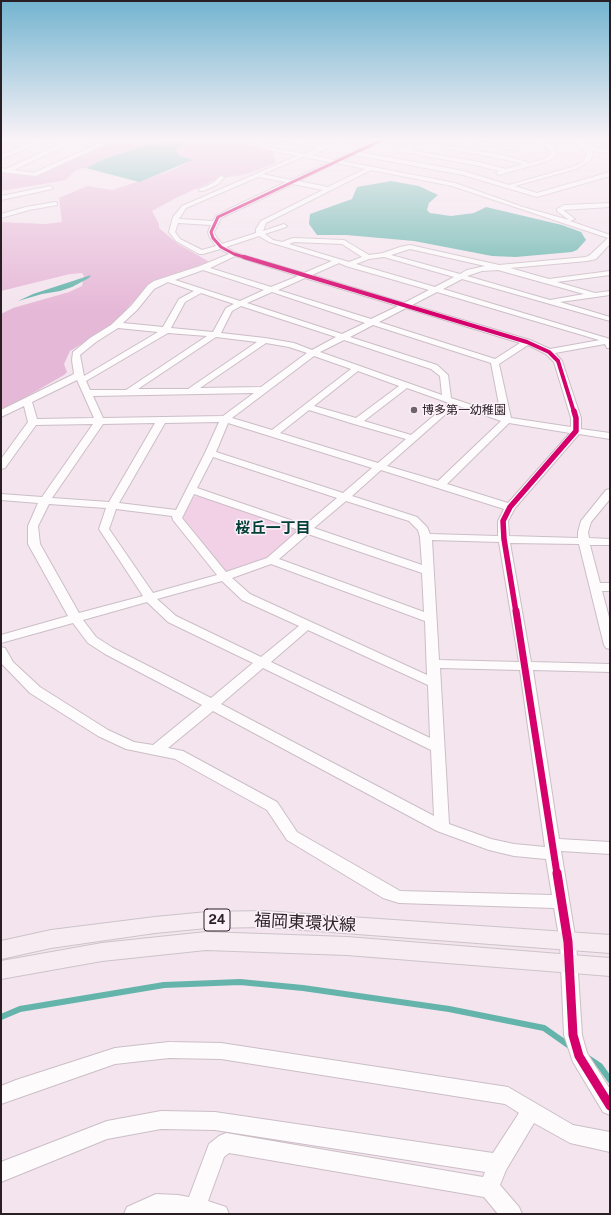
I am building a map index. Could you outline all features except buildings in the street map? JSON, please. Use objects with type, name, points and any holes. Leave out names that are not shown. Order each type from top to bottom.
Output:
[{"type":"main road","name":"福岡東環状線","points":[[1,950],[51,939],[104,931],[214,920],[264,919],[610,944]]},
{"type":"main road","name":"福岡東環状線","points":[[1,970],[102,952],[206,941],[347,946],[610,967]]},
{"type":"street","points":[[200,197],[191,200],[176,217],[172,232],[178,240],[218,262]]},
{"type":"street","points":[[260,197],[227,212],[218,218],[214,223],[212,232],[213,238],[221,247],[234,254],[527,342],[549,352],[558,361],[576,418],[576,431],[510,507],[503,521],[504,539],[526,668],[552,848],[568,942],[573,1035],[579,1056],[610,1106]]},
{"type":"street","points":[[260,234],[259,229],[263,222],[313,197]]},
{"type":"street","points":[[434,683],[246,597],[224,577],[177,518],[210,453],[225,419],[314,352],[463,277],[482,269],[587,259],[593,256],[609,236],[521,208],[491,197]]},
{"type":"street","points":[[1,216],[28,208],[55,204]]},
{"type":"street","points":[[572,223],[574,221],[559,210],[562,208],[610,204]]},
{"type":"street","points":[[176,221],[214,223]]},
{"type":"street","points":[[201,253],[284,226]]},
{"type":"street","points":[[260,234],[272,241],[602,338],[609,342]]},
{"type":"street","points":[[283,244],[293,240],[344,242],[368,256]]},
{"type":"street","points":[[349,264],[368,256],[384,255],[402,248],[410,248],[497,267],[595,295]]},
{"type":"street","points":[[100,421],[80,377],[76,354],[93,340],[117,325],[151,287],[157,283],[203,268],[234,254]]},
{"type":"street","points":[[384,255],[609,318]]},
{"type":"street","points":[[128,392],[216,334],[229,310],[241,303],[338,261]]},
{"type":"street","points":[[203,268],[496,362]]},
{"type":"street","points":[[547,281],[610,273]]},
{"type":"street","points":[[169,280],[434,367],[444,375],[447,396],[450,400]]},
{"type":"street","points":[[1,414],[13,407],[28,402],[80,377],[89,377],[167,330],[182,301],[201,290]]},
{"type":"street","points":[[548,301],[610,293]]},
{"type":"street","points":[[117,325],[216,334],[291,345],[507,420],[610,436]]},
{"type":"street","points":[[190,391],[265,340]]},
{"type":"street","points":[[496,362],[527,342]]},
{"type":"street","points":[[549,352],[609,342]]},
{"type":"street","points":[[496,362],[495,364],[507,420]]},
{"type":"street","points":[[274,433],[357,368]]},
{"type":"street","points":[[357,422],[406,385]]},
{"type":"street","points":[[87,393],[264,390]]},
{"type":"street","points":[[1,639],[224,577],[271,560],[412,438],[450,400]]},
{"type":"street","points":[[28,402],[33,422]]},
{"type":"street","points":[[307,407],[412,438]]},
{"type":"street","points":[[162,419],[112,505],[104,529],[150,597],[172,619],[438,748]]},
{"type":"street","points":[[33,422],[225,419],[510,507]]},
{"type":"street","points":[[440,485],[507,420]]},
{"type":"street","points":[[100,421],[45,500],[36,515],[33,526],[34,544],[76,619],[92,640],[109,652],[211,704],[442,827],[489,844],[514,850],[541,853],[552,848],[610,848]]},
{"type":"street","points":[[1,466],[33,422]]},
{"type":"street","points":[[210,453],[345,496],[413,519],[420,524],[426,537],[442,827]]},
{"type":"street","points":[[192,490],[428,571]]},
{"type":"street","points":[[610,492],[586,521],[583,532],[584,542],[610,645]]},
{"type":"street","points":[[1,497],[112,505],[179,514]]},
{"type":"street","points":[[426,537],[610,542]]},
{"type":"street","points":[[271,560],[431,619]]},
{"type":"street","points":[[596,586],[610,587]]},
{"type":"street","points":[[157,750],[308,625]]},
{"type":"street","points":[[1,651],[8,664],[35,690],[103,733],[131,746],[178,755],[192,761],[272,806],[292,836],[389,893],[399,897],[561,902]]},
{"type":"street","points":[[433,664],[526,668],[610,668]]},
{"type":"street","points":[[1,1095],[115,1056],[169,1050],[221,1051],[508,1096],[530,1111],[570,1134],[610,1142]]},
{"type":"street","points":[[489,1188],[498,1164],[530,1111]]},
{"type":"street","points":[[1,1172],[107,1130],[161,1120],[215,1121],[498,1164]]},
{"type":"street","points":[[195,1211],[216,1151],[226,1143],[489,1188],[512,1214]]},
{"type":"street","points":[[134,1214],[156,1204],[178,1205],[195,1211],[219,1214]]},
{"type":"shaded area","points":[[62,197],[179,197],[152,211],[159,224],[159,228],[178,244],[208,261],[149,284],[112,325],[70,351],[64,364],[67,372],[64,375],[12,405],[1,409],[1,314],[13,308],[69,292],[82,286],[84,276],[82,273],[70,274],[1,291],[1,222],[45,224],[62,222],[59,198]]},
{"type":"shaded area","points":[[353,197],[436,197],[429,203],[427,210],[430,213],[451,216],[474,213],[486,207],[562,225],[581,232],[586,240],[577,250],[572,252],[516,257],[492,256],[414,241],[346,235],[317,235],[309,224],[310,214],[352,199]]},
{"type":"shaded area","points":[[91,275],[89,278],[72,287],[18,301],[33,294]]},
{"type":"shaded area","points":[[199,494],[298,530],[298,533],[268,559],[227,572],[183,517],[193,498]]},
{"type":"waterway","points":[[1,1017],[20,1009],[164,985],[240,982],[303,988],[449,1009],[544,1028],[571,1047]]},
{"type":"waterway","points":[[588,1058],[600,1066],[610,1080]]},
{"type":"cycle path","points":[[260,197],[218,217],[211,232],[213,238],[221,247],[234,254],[527,342],[549,352],[558,361],[576,418],[576,431],[510,507],[503,521],[504,539],[526,668],[568,942],[573,1035],[579,1056],[610,1106]]},
{"type":"place","name":"博多第一幼稚園","points":[[414,410]]},
{"type":"district","name":"桜丘一丁目","points":[[273,528]]}]
